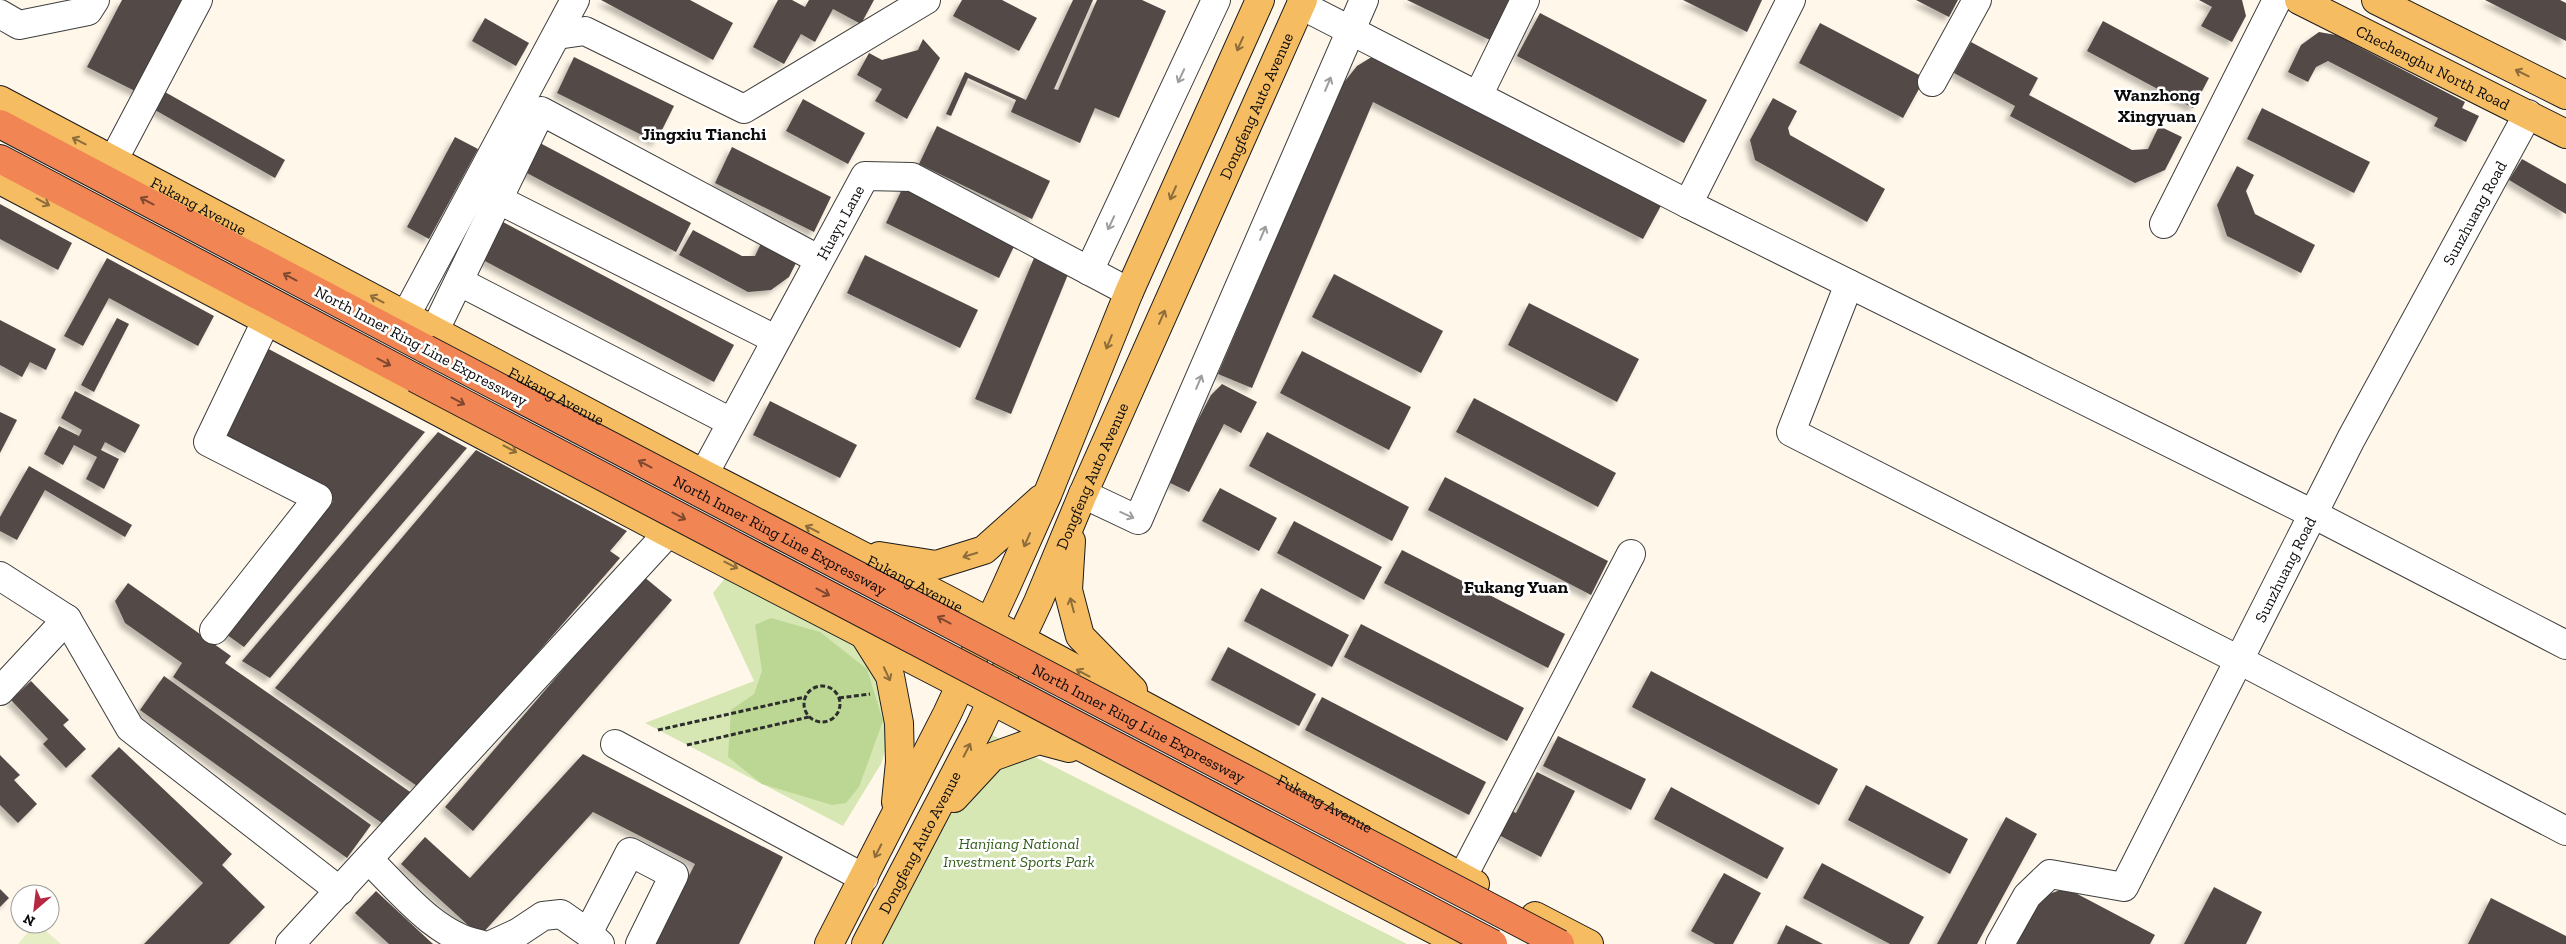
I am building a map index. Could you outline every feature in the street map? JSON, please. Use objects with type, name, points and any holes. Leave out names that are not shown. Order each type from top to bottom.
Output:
[{"type":"highway","name":"North Inner Ring Line Expressway","points":[[0,124],[1560,944]]},
{"type":"highway","name":"North Inner Ring Line Expressway","points":[[0,160],[1493,944]]},
{"type":"main road","name":"Dongfeng Auto Avenue","points":[[829,944],[894,820],[990,622],[1048,493],[1128,292],[1260,0]]},
{"type":"main road","name":"Chechenghu North Road","points":[[2299,0],[2566,134]]},
{"type":"main road","name":"Chechenghu North Road","points":[[2376,0],[2566,95]]},
{"type":"main road","name":"Dongfeng Auto Avenue","points":[[866,944],[929,825],[992,699],[1302,2]]},
{"type":"main road","name":"Fukang Avenue","points":[[0,100],[704,474],[990,622],[1462,878],[1589,944]]},
{"type":"main road","points":[[0,180],[267,319],[668,533],[1107,758],[1462,944]]},
{"type":"main road","points":[[858,553],[936,565],[984,550],[1048,493]]},
{"type":"main road","points":[[1078,505],[1068,590],[1080,636],[1153,710]]},
{"type":"main road","points":[[863,633],[890,676],[899,723],[900,762],[894,820]]},
{"type":"main road","points":[[929,825],[992,757],[1039,740],[1107,758]]},
{"type":"street","points":[[0,14],[19,25],[50,10],[88,11],[95,0]]},
{"type":"street","points":[[114,159],[198,0]]},
{"type":"street","points":[[406,315],[575,0]]},
{"type":"street","points":[[557,35],[585,31],[744,109],[926,0]]},
{"type":"street","points":[[1089,271],[1216,0]]},
{"type":"street","points":[[1078,505],[1138,520],[1364,0]]},
{"type":"street","points":[[1478,96],[1525,0]]},
{"type":"street","points":[[1688,204],[1791,0]]},
{"type":"street","points":[[1932,82],[1977,0]]},
{"type":"street","points":[[2164,224],[2277,0]]},
{"type":"street","points":[[1302,2],[1351,30],[1688,204],[2313,514],[2566,645]]},
{"type":"street","points":[[435,330],[460,282],[541,111],[818,259]]},
{"type":"street","name":"Sunzhuang Road","points":[[2000,944],[2027,896],[2050,874],[2124,887],[2351,439],[2528,114]]},
{"type":"street","name":"Huayu Lane","points":[[704,474],[818,259],[865,176],[912,177],[1128,292]]},
{"type":"street","points":[[499,200],[775,339]]},
{"type":"street","points":[[460,282],[731,422]]},
{"type":"street","points":[[1849,284],[1791,432],[2239,660],[2566,831]]},
{"type":"street","points":[[214,630],[318,498],[208,442],[267,319]]},
{"type":"street","points":[[290,944],[668,533]]},
{"type":"street","points":[[1462,878],[1631,554]]},
{"type":"street","points":[[0,576],[67,619],[130,728],[340,891]]},
{"type":"street","points":[[0,691],[67,619]]},
{"type":"street","points":[[615,744],[864,878]]},
{"type":"street","points":[[493,944],[519,932],[543,916],[561,914],[594,938],[630,852],[674,875],[640,944]]},
{"type":"street","points":[[369,860],[437,926],[463,941],[480,944]]},
{"type":"path","points":[[687,745],[809,717],[820,722],[831,720],[839,710],[839,698],[832,689],[820,686],[810,690],[805,697],[804,706],[809,717]]},
{"type":"path","points":[[839,698],[893,691]]},
{"type":"path","points":[[658,730],[805,697]]},
{"type":"green space","points":[[734,567],[848,625],[881,679],[892,726],[881,764],[843,826],[645,723],[754,681],[713,593]]},
{"type":"green space","points":[[771,618],[820,632],[867,669],[883,721],[859,787],[846,803],[832,805],[762,784],[728,757],[731,710],[754,694],[762,671],[755,625]]},
{"type":"green space","name":"Hanjiang National Investment Sports Park","points":[[979,728],[1031,755],[1407,944],[865,944]]},
{"type":"green space","points":[[26,934],[50,934],[61,944],[18,944]]},
{"type":"building","points":[[122,0],[186,0],[139,93],[87,67]]},
{"type":"building","points":[[601,0],[690,0],[733,23],[713,60]]},
{"type":"building","points":[[778,0],[792,0],[805,7],[809,0],[874,0],[861,24],[833,9],[815,42],[801,34],[784,64],[753,47]]},
{"type":"building","points":[[962,0],[1002,0],[1037,18],[1019,51],[953,16]]},
{"type":"building","points":[[1073,0],[1093,0],[1054,89],[1058,90],[1097,0],[1142,0],[1166,11],[1119,118],[1095,108],[1080,143],[1011,112],[1016,100],[968,78],[951,116],[946,114],[965,72],[1026,100]]},
{"type":"building","points":[[1407,0],[1509,0],[1490,40]]},
{"type":"building","points":[[1683,0],[1762,0],[1747,32]]},
{"type":"building","points":[[1916,0],[1958,0],[1949,17]]},
{"type":"building","points":[[2199,0],[2242,0],[2246,16],[2232,42],[2201,26],[2212,7]]},
{"type":"building","points":[[2485,0],[2560,0],[2566,3],[2566,41]]},
{"type":"building","points":[[1540,13],[1707,100],[1684,143],[1517,56]]},
{"type":"building","points":[[485,18],[529,43],[516,66],[472,41]]},
{"type":"building","points":[[2103,21],[2209,78],[2193,108],[2087,51]]},
{"type":"building","points":[[1820,23],[1925,78],[1903,118],[1799,63]]},
{"type":"building","points":[[2319,32],[2336,35],[2465,102],[2462,108],[2479,116],[2466,142],[2434,126],[2438,118],[2328,61],[2316,67],[2308,82],[2288,72],[2301,45]]},
{"type":"building","points":[[923,39],[940,58],[907,119],[875,101],[882,89],[857,75],[869,53],[882,60],[918,50]]},
{"type":"building","points":[[1971,42],[2038,78],[2029,95],[2132,150],[2148,149],[2159,126],[2182,137],[2165,170],[2135,183],[2010,116],[2015,106],[1954,73]]},
{"type":"building","points":[[574,57],[674,106],[656,142],[557,93]]},
{"type":"building","points":[[1378,57],[1663,202],[1643,239],[1373,102],[1252,388],[1218,374],[1341,86],[1357,66],[1370,58]]},
{"type":"building","points":[[165,92],[285,160],[275,178],[155,110]]},
{"type":"building","points":[[1773,98],[1797,111],[1788,128],[1790,135],[1885,189],[1867,222],[1755,160],[1750,140]]},
{"type":"building","points":[[803,99],[865,133],[848,164],[786,131]]},
{"type":"building","points":[[2262,108],[2370,162],[2354,193],[2247,139]]},
{"type":"building","points":[[937,126],[1050,181],[1032,219],[919,164]]},
{"type":"building","points":[[455,137],[478,149],[429,239],[407,227]]},
{"type":"building","points":[[540,143],[691,223],[676,252],[525,172]]},
{"type":"building","points":[[732,147],[831,197],[814,232],[715,183]]},
{"type":"building","points":[[2522,159],[2566,184],[2566,214],[2509,180]]},
{"type":"building","points":[[2237,166],[2254,175],[2246,191],[2255,214],[2315,245],[2301,273],[2227,236],[2217,205]]},
{"type":"building","points":[[904,185],[1017,240],[999,278],[886,223]]},
{"type":"building","points":[[0,204],[72,243],[58,270],[0,239]]},
{"type":"building","points":[[503,222],[734,345],[714,382],[483,260]]},
{"type":"building","points":[[693,230],[742,256],[755,256],[763,239],[799,257],[789,277],[771,290],[748,292],[679,255]]},
{"type":"building","points":[[865,255],[978,310],[960,348],[847,293]]},
{"type":"building","points":[[107,258],[214,316],[198,346],[109,298],[83,346],[64,336]]},
{"type":"building","points":[[1034,258],[1069,272],[1011,414],[975,399]]},
{"type":"building","points":[[1334,274],[1443,331],[1421,373],[1312,317]]},
{"type":"building","points":[[1529,303],[1639,359],[1617,402],[1508,345]]},
{"type":"building","points":[[117,318],[129,324],[94,392],[81,385]]},
{"type":"building","points":[[0,320],[56,349],[46,370],[30,362],[22,377],[0,365]]},
{"type":"building","points":[[263,346],[425,432],[244,647],[223,632],[333,501],[214,439]]},
{"type":"building","points":[[1302,351],[1411,407],[1389,450],[1280,393]]},
{"type":"building","points":[[1222,384],[1257,402],[1241,433],[1224,424],[1189,492],[1166,481],[1211,395]]},
{"type":"building","points":[[75,391],[140,425],[125,453],[105,442],[101,450],[119,459],[104,489],[86,479],[97,457],[74,445],[63,465],[44,454],[59,426],[79,436],[82,430],[61,418]]},
{"type":"building","points":[[1474,398],[1616,473],[1598,507],[1456,432]]},
{"type":"building","points":[[770,401],[857,445],[840,478],[753,435]]},
{"type":"building","points":[[0,412],[17,420],[0,453]]},
{"type":"building","points":[[438,432],[467,448],[270,678],[242,661]]},
{"type":"building","points":[[1267,432],[1409,507],[1392,541],[1249,466]]},
{"type":"building","points":[[476,450],[627,531],[610,551],[620,558],[420,788],[275,688]]},
{"type":"building","points":[[29,466],[132,525],[125,537],[45,490],[17,540],[0,531],[0,517]]},
{"type":"building","points":[[1445,477],[1608,561],[1591,595],[1428,510]]},
{"type":"building","points":[[1220,488],[1277,518],[1259,551],[1202,521]]},
{"type":"building","points":[[1294,521],[1382,567],[1364,600],[1277,553]]},
{"type":"building","points":[[1402,550],[1565,634],[1548,668],[1384,583]]},
{"type":"building","points":[[643,576],[672,600],[473,831],[445,807]]},
{"type":"building","points":[[128,583],[231,656],[225,663],[416,796],[392,830],[173,677],[182,663],[125,623],[115,601]]},
{"type":"building","points":[[1261,588],[1349,635],[1332,667],[1244,621]]},
{"type":"building","points":[[1361,624],[1524,708],[1507,741],[1344,657]]},
{"type":"building","points":[[1228,647],[1316,694],[1299,726],[1211,680]]},
{"type":"building","points":[[1651,671],[1838,769],[1819,805],[1632,707]]},
{"type":"building","points":[[164,676],[371,825],[347,858],[140,710]]},
{"type":"building","points":[[31,681],[69,720],[63,725],[86,749],[66,768],[43,744],[48,739],[11,700]]},
{"type":"building","points":[[1322,697],[1486,782],[1469,815],[1305,730]]},
{"type":"building","points":[[1558,736],[1646,779],[1631,810],[1543,766]]},
{"type":"building","points":[[119,747],[232,854],[222,865],[265,907],[229,944],[144,944],[203,883],[91,776]]},
{"type":"building","points":[[583,754],[783,857],[739,944],[654,944],[695,864],[593,812],[480,936],[401,864],[425,837],[470,878]]},
{"type":"building","points":[[0,755],[20,775],[14,780],[37,804],[18,823],[0,805]]},
{"type":"building","points":[[1537,772],[1575,791],[1541,857],[1495,833],[1507,809],[1516,813]]},
{"type":"building","points":[[1866,785],[1968,839],[1950,874],[1848,820]]},
{"type":"building","points":[[1671,787],[1784,848],[1767,879],[1654,819]]},
{"type":"building","points":[[2006,817],[2037,834],[1977,944],[1937,944]]},
{"type":"building","points":[[1822,863],[1924,917],[1909,944],[1890,944],[1803,898]]},
{"type":"building","points":[[1724,873],[1761,893],[1733,944],[1715,944],[1691,931]]},
{"type":"building","points":[[2214,887],[2262,912],[2246,944],[2184,944]]},
{"type":"building","points":[[2066,888],[2155,935],[2150,944],[2009,944],[2032,900]]},
{"type":"building","points":[[0,889],[9,898],[0,907]]},
{"type":"building","points":[[376,891],[433,944],[389,944],[355,913]]},
{"type":"building","points":[[2491,898],[2566,936],[2566,944],[2468,944]]},
{"type":"building","points":[[1786,925],[1823,944],[1777,944]]},
{"type":"district","name":"Wanzhong Xingyuan","points":[[2157,105]]},
{"type":"district","name":"Jingxiu Tianchi","points":[[704,134]]},
{"type":"district","name":"Fukang Yuan","points":[[1516,587]]}]
